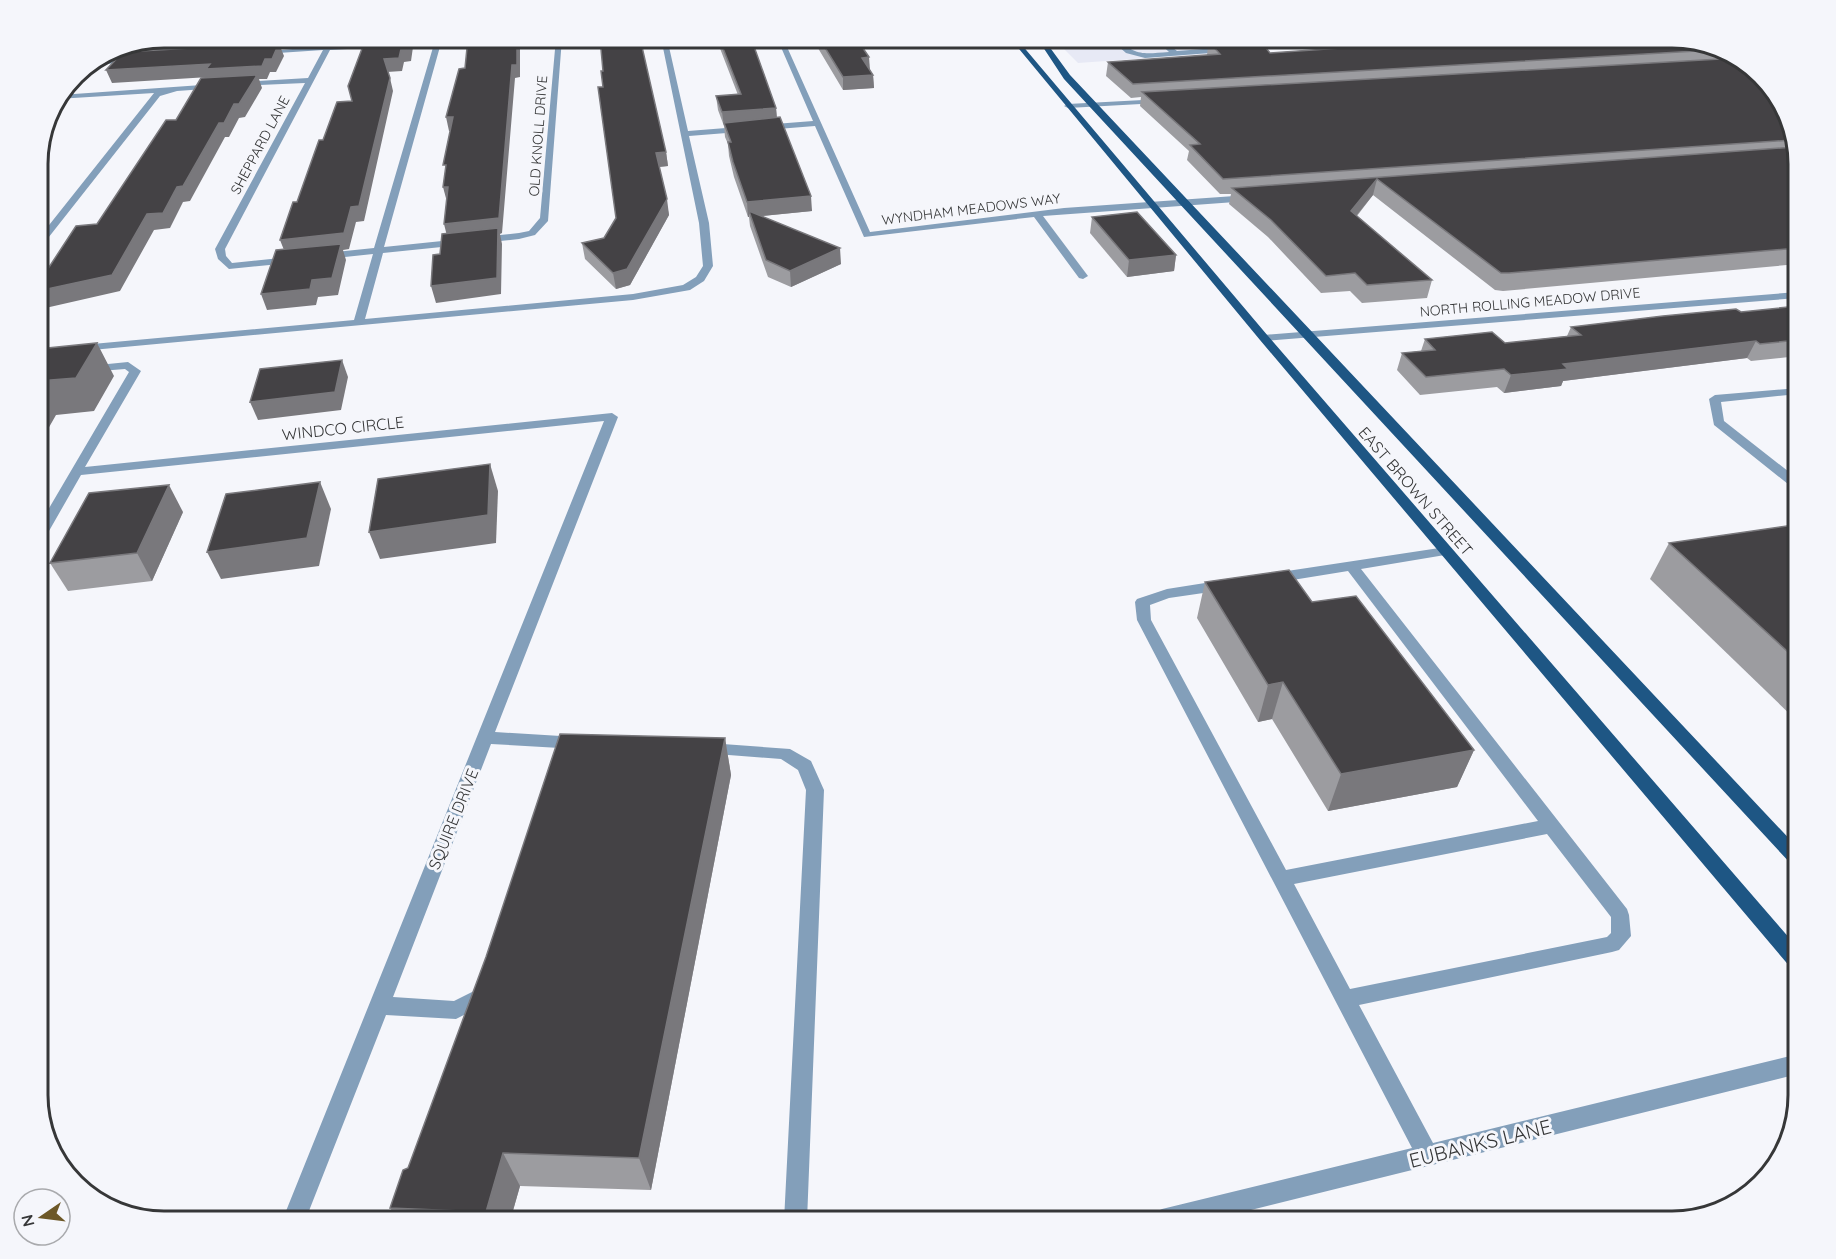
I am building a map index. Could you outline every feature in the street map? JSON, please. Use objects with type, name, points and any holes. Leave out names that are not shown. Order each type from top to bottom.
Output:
[{"type":"main road","name":"EAST BROWN STREET","points":[[1021,48],[1264,338],[1788,950]]},
{"type":"main road","name":"EAST BROWN STREET","points":[[1047,48],[1067,77],[1788,849]]},
{"type":"street","points":[[250,53],[328,48]]},
{"type":"street","name":"SHEPPARD LANE","points":[[298,259],[228,266],[221,257],[220,249],[328,48]]},
{"type":"street","points":[[357,323],[380,251],[436,48]]},
{"type":"street","name":"OLD KNOLL DRIVE","points":[[380,251],[490,241],[532,233],[545,219],[558,48]]},
{"type":"street","points":[[48,351],[633,297],[686,288],[700,279],[708,266],[704,223],[666,48]]},
{"type":"street","name":"WYNDHAM MEADOWS WAY","points":[[784,48],[867,235],[1036,214],[1261,197]]},
{"type":"street","points":[[1123,48],[1136,55],[1252,48]]},
{"type":"street","points":[[1168,48],[1176,54]]},
{"type":"street","points":[[110,62],[138,60]]},
{"type":"street","points":[[234,85],[311,80]]},
{"type":"street","points":[[71,96],[223,85]]},
{"type":"street","points":[[48,232],[157,94],[177,89]]},
{"type":"street","points":[[1068,106],[1169,101]]},
{"type":"street","points":[[684,134],[818,123]]},
{"type":"street","points":[[1036,214],[1083,276]]},
{"type":"street","points":[[310,258],[380,251]]},
{"type":"street","name":"NORTH ROLLING MEADOW DRIVE","points":[[1264,338],[1788,296]]},
{"type":"street","points":[[48,521],[135,371],[128,365],[80,370]]},
{"type":"street","points":[[1788,392],[1715,399],[1718,422],[1788,477]]},
{"type":"street","name":"WINDCO CIRCLE","points":[[77,472],[612,417]]},
{"type":"street","name":"SQUIRE DRIVE","points":[[298,1211],[612,417]]},
{"type":"street","points":[[1259,580],[1446,551]]},
{"type":"street","points":[[1344,999],[1612,944],[1621,936],[1620,915],[1352,565]]},
{"type":"street","points":[[1236,584],[1167,594],[1142,602],[1144,620],[1250,824],[1428,1156]]},
{"type":"street","points":[[485,738],[600,744]]},
{"type":"street","points":[[562,765],[569,742]]},
{"type":"street","points":[[692,748],[784,753],[805,766],[815,790],[796,1211]]},
{"type":"street","points":[[1280,879],[1551,826]]},
{"type":"street","points":[[380,1005],[456,1010],[491,986],[478,1025]]},
{"type":"street","name":"EUBANKS LANE","points":[[1203,1211],[1788,1066]]},
{"type":"shaded area","points":[[1063,48],[1286,48],[1078,63]]},
{"type":"building","points":[[192,48],[277,48],[272,59],[265,59],[262,66],[206,69],[210,64],[106,70],[117,58],[138,51]]},
{"type":"building","points":[[362,48],[407,48],[401,49],[399,58],[384,59],[390,78],[359,206],[351,207],[344,233],[280,240],[293,202],[297,202],[319,140],[323,140],[337,102],[352,101],[348,86]]},
{"type":"building","points":[[467,48],[517,48],[517,65],[512,65],[499,218],[444,224],[448,187],[443,187],[446,165],[443,165],[453,117],[446,117],[459,69],[465,68]]},
{"type":"building","points":[[601,48],[642,48],[666,152],[656,153],[667,199],[627,269],[613,273],[582,243],[604,238],[616,218],[598,87],[603,87],[601,71],[603,71]]},
{"type":"building","points":[[723,48],[755,48],[776,108],[722,112],[716,96],[741,94]]},
{"type":"building","points":[[825,48],[863,48],[869,57],[862,58],[873,75],[843,77]]},
{"type":"building","points":[[1214,48],[1266,48],[1270,53],[1342,48],[1672,48],[1698,51],[1133,84],[1108,62],[1220,54]]},
{"type":"building","points":[[1721,59],[1748,77],[1764,94],[1779,120],[1785,140],[1223,179],[1190,145],[1200,144],[1142,92]]},
{"type":"building","points":[[257,75],[239,104],[234,104],[224,123],[219,123],[183,186],[177,187],[163,213],[147,214],[112,275],[48,289],[48,269],[76,226],[97,224],[166,120],[176,120],[201,78]]},
{"type":"building","points":[[780,117],[811,196],[747,202],[733,162],[728,142],[731,142],[724,123]]},
{"type":"building","points":[[1787,148],[1788,249],[1501,273],[1377,179],[1351,211],[1432,280],[1367,285],[1355,273],[1326,276],[1271,220],[1232,188]]},
{"type":"building","points":[[749,211],[840,248],[790,271],[766,260]]},
{"type":"building","points":[[1137,212],[1176,255],[1129,260],[1092,217]]},
{"type":"building","points":[[498,228],[497,278],[431,286],[433,255],[440,254],[442,234]]},
{"type":"building","points":[[341,244],[332,278],[312,280],[310,289],[261,294],[276,250]]},
{"type":"building","points":[[1788,307],[1788,341],[1760,344],[1756,341],[1563,364],[1568,369],[1511,375],[1504,369],[1426,377],[1402,353],[1435,350],[1425,339],[1492,332],[1505,343],[1581,335],[1571,327],[1736,309],[1741,312]]},
{"type":"building","points":[[97,343],[76,378],[48,380],[48,348]]},
{"type":"building","points":[[342,360],[335,392],[250,402],[260,369]]},
{"type":"building","points":[[490,464],[488,515],[369,532],[378,479]]},
{"type":"building","points":[[320,482],[307,538],[207,552],[226,494]]},
{"type":"building","points":[[169,485],[137,553],[50,563],[89,493]]},
{"type":"building","points":[[1788,527],[1788,652],[1669,543]]},
{"type":"building","points":[[1289,570],[1312,602],[1356,596],[1474,750],[1341,774],[1283,682],[1268,685],[1205,582]]},
{"type":"building","points":[[560,734],[725,738],[639,1158],[503,1153],[486,1211],[390,1208],[403,1170],[408,1168],[486,957]]}]
